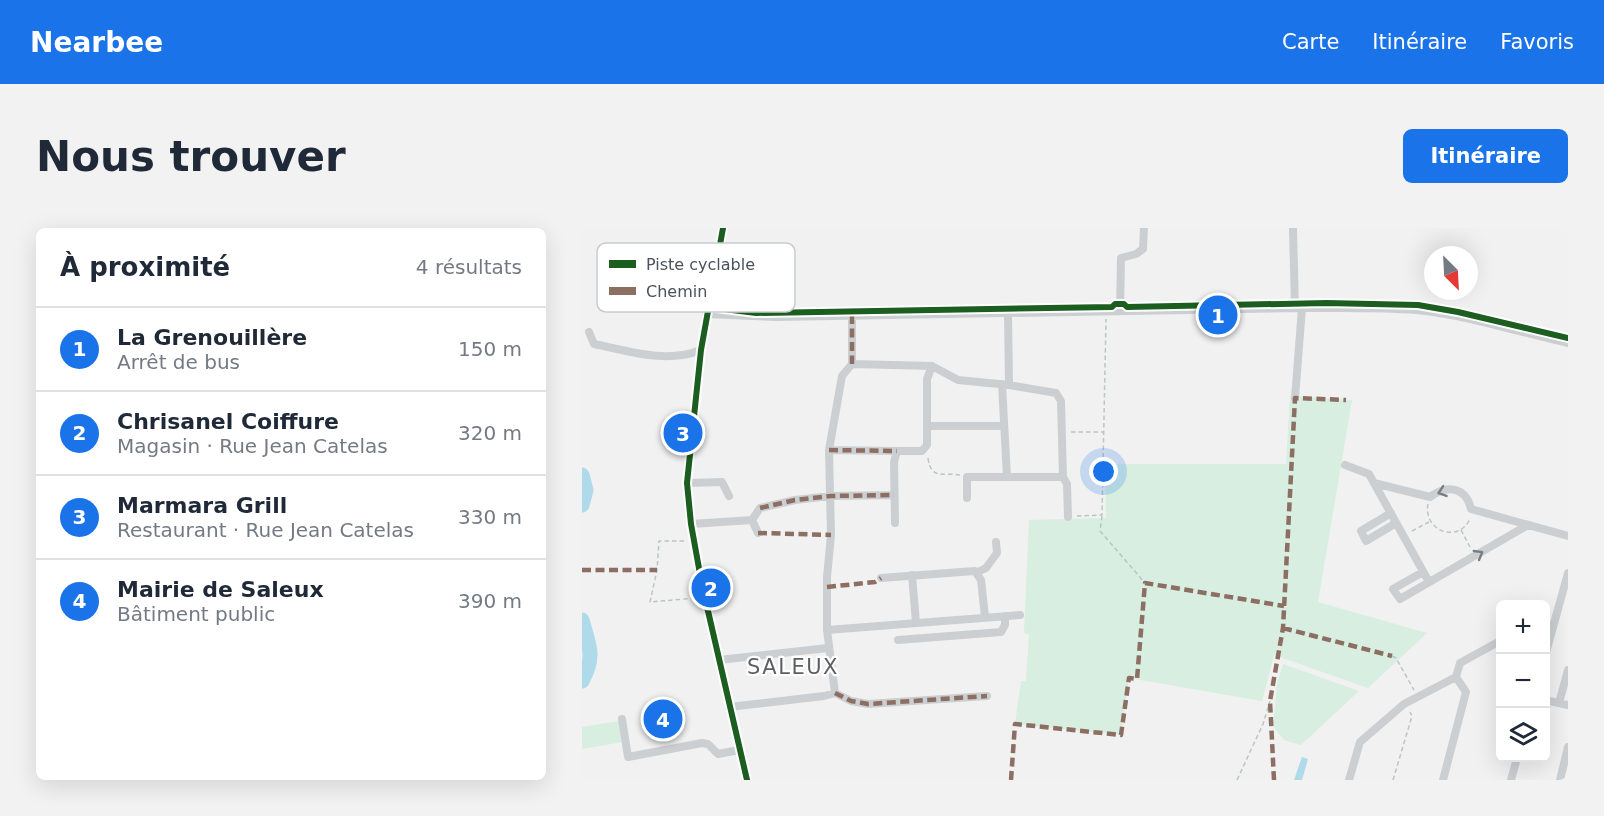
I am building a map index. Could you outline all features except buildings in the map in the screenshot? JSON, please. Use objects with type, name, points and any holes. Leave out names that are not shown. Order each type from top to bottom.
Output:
[{"type":"street","points":[[720,243],[723,228]]},
{"type":"street","points":[[1120,311],[1121,258],[1136,254],[1143,249],[1144,228]]},
{"type":"street","points":[[1293,228],[1298,308],[1295,398]]},
{"type":"street","points":[[747,780],[705,597],[691,524],[687,483],[706,314],[776,317],[1298,308],[1416,310],[1472,319],[1568,343]]},
{"type":"street","points":[[1007,477],[1004,426],[1008,313]]},
{"type":"street","points":[[835,693],[827,630],[827,577],[831,536],[829,450],[842,376],[852,364],[852,315]]},
{"type":"street","points":[[589,332],[594,344],[658,357],[691,354],[701,350]]},
{"type":"street","points":[[852,364],[932,366],[958,380],[1006,384],[1056,393],[1061,401],[1063,477],[1067,483],[1068,517]]},
{"type":"street","points":[[829,450],[922,451],[925,449],[928,426],[927,379],[932,366]]},
{"type":"street","points":[[928,426],[1004,426]]},
{"type":"street","points":[[895,524],[894,462],[897,451]]},
{"type":"street","points":[[1345,465],[1369,474],[1429,582]]},
{"type":"street","points":[[967,498],[967,477],[1063,477]]},
{"type":"street","points":[[687,483],[722,482],[729,496]]},
{"type":"street","points":[[1374,483],[1430,497],[1444,489],[1461,491],[1466,496],[1471,509],[1568,536]]},
{"type":"street","points":[[752,520],[760,508],[795,500],[831,496],[894,495]]},
{"type":"street","points":[[1391,513],[1360,531],[1366,541],[1396,524]]},
{"type":"street","points":[[691,524],[752,520]]},
{"type":"street","points":[[752,520],[758,533]]},
{"type":"street","points":[[1423,572],[1394,589],[1400,599],[1528,525]]},
{"type":"street","points":[[881,578],[978,572],[986,568],[997,553],[996,542]]},
{"type":"street","points":[[978,572],[985,618]]},
{"type":"street","points":[[1546,654],[1568,573]]},
{"type":"street","points":[[912,575],[916,623]]},
{"type":"street","points":[[827,630],[1020,615]]},
{"type":"street","points":[[898,640],[1001,632],[1005,625],[1005,616]]},
{"type":"street","points":[[1349,780],[1360,742],[1404,704],[1456,677],[1460,663],[1496,643]]},
{"type":"street","points":[[719,660],[828,648]]},
{"type":"street","points":[[1563,704],[1568,670]]},
{"type":"street","points":[[1443,780],[1466,692],[1456,677]]},
{"type":"street","points":[[729,707],[835,693],[851,701],[868,704],[987,696]]},
{"type":"street","points":[[622,719],[628,757],[702,742],[708,744],[718,754],[739,750]]},
{"type":"street","points":[[1560,780],[1568,747]]},
{"type":"street","points":[[1510,780],[1516,762]]},
{"type":"path","points":[[1107,311],[1100,531],[1145,583]]},
{"type":"path","points":[[1061,436],[1103,432]]},
{"type":"path","points":[[925,449],[929,468],[933,472],[967,477]]},
{"type":"path","points":[[1430,497],[1427,510],[1430,522],[1444,532],[1460,530],[1468,522],[1471,509]]},
{"type":"path","points":[[1068,517],[1102,515]]},
{"type":"path","points":[[1404,536],[1430,522]]},
{"type":"path","points":[[1460,530],[1475,556]]},
{"type":"path","points":[[694,539],[659,541],[657,570],[650,602],[705,597]]},
{"type":"path","points":[[1392,656],[1396,658],[1418,697]]},
{"type":"path","points":[[1237,780],[1263,724],[1270,702]]},
{"type":"path","points":[[1394,780],[1412,716],[1404,704]]},
{"type":"green space","points":[[1290,396],[1352,400],[1318,602],[1427,633],[1368,688],[1274,655],[1262,701],[1129,678],[1121,735],[1015,724],[1021,681],[1026,681],[1029,635],[1024,633],[1029,520],[1106,518],[1105,464],[1286,464]]},
{"type":"green space","points":[[1283,664],[1359,691],[1301,745],[1284,740],[1273,726],[1277,684]]},
{"type":"green space","points":[[619,721],[623,742],[582,749],[582,727]]},
{"type":"water","points":[[1302,757],[1308,759],[1302,780],[1294,780]]},
{"type":"waterway","points":[[582,475],[586,490],[582,505]]},
{"type":"waterway","points":[[582,620],[590,651],[589,665],[582,681]]},
{"type":"marked path","points":[[852,315],[852,364]]},
{"type":"marked path","points":[[1274,780],[1270,701],[1283,628],[1295,398],[1346,400]]},
{"type":"marked path","points":[[829,450],[897,451]]},
{"type":"marked path","points":[[760,508],[795,500],[831,496],[894,495]]},
{"type":"marked path","points":[[758,533],[831,535]]},
{"type":"marked path","points":[[582,570],[657,570]]},
{"type":"marked path","points":[[827,587],[875,582],[881,578]]},
{"type":"marked path","points":[[1011,780],[1015,724],[1121,735],[1129,678],[1137,679],[1145,583],[1284,606]]},
{"type":"marked path","points":[[1283,628],[1392,656]]},
{"type":"marked path","points":[[835,693],[851,701],[868,704],[987,696]]},
{"type":"cycle path","points":[[720,243],[723,228]]},
{"type":"cycle path","points":[[748,312],[1112,307],[1115,304],[1124,304],[1127,307],[1326,303],[1418,305],[1568,338]]},
{"type":"cycle path","points":[[708,312],[701,350],[687,483],[691,524],[702,585],[747,780]]},
{"type":"place","name":"La Grenouillère","points":[[1218,315]]},
{"type":"place","name":"Marmara Grill","points":[[683,433]]},
{"type":"place","name":"Chrisanel Coiffure","points":[[711,588]]},
{"type":"place","name":"Mairie de Saleux","points":[[663,719]]},
{"type":"district","name":"SALEUX","points":[[793,667]]}]
